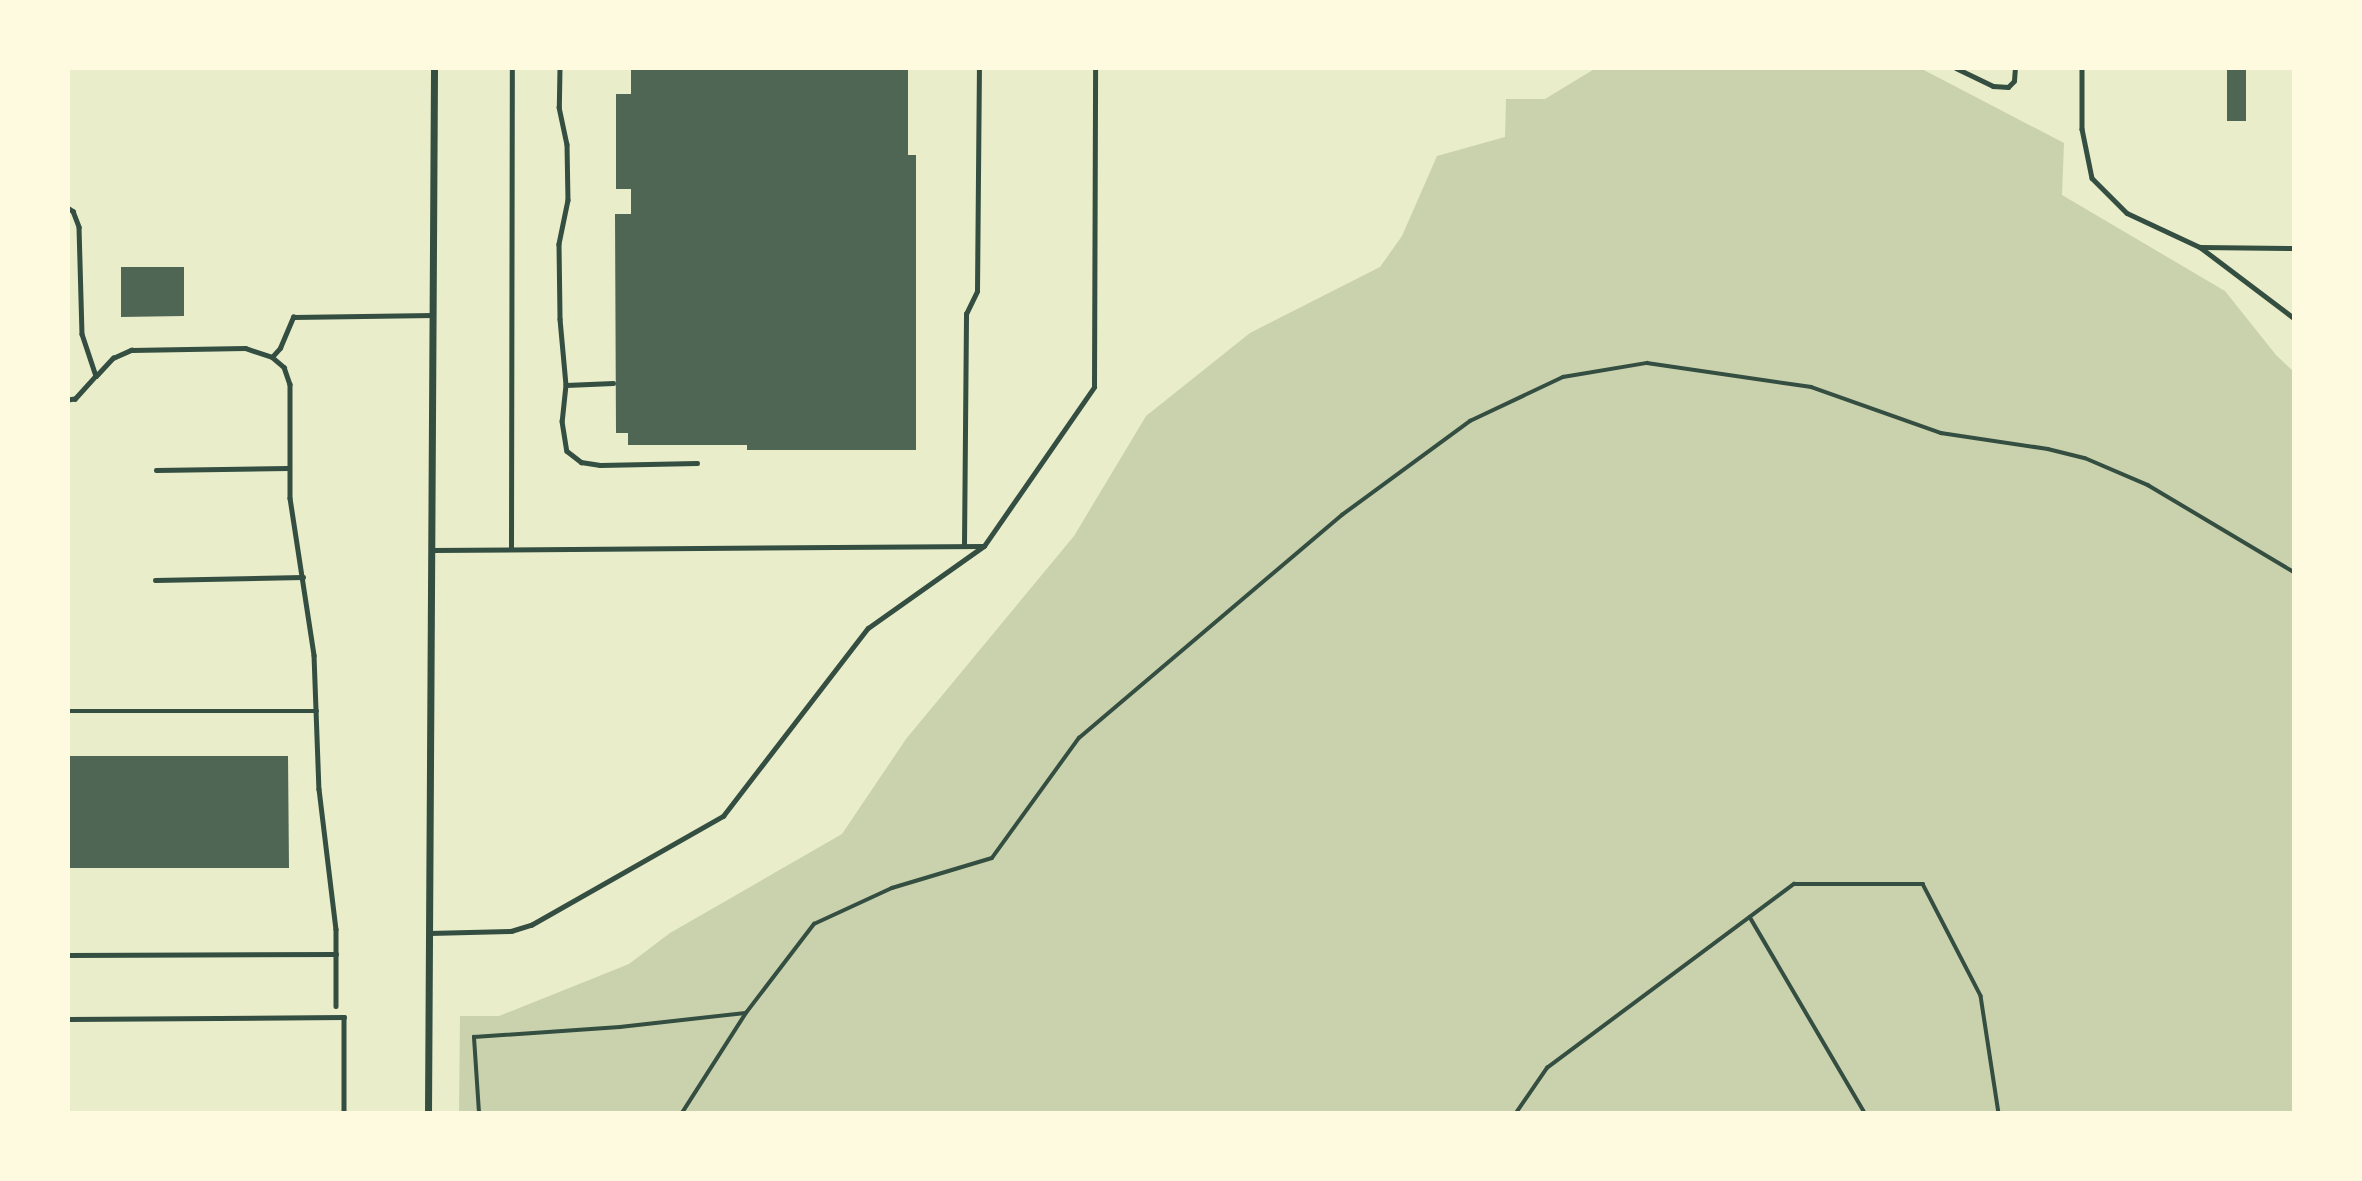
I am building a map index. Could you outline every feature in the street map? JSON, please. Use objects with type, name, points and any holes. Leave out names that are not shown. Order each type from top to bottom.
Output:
[{"type":"street","points":[[428,1113],[434,68]]},
{"type":"lane","points":[[511,549],[512,68]]},
{"type":"lane","points":[[560,68],[559,107],[567,144],[568,200],[559,244],[560,319],[566,384],[562,421],[567,451],[581,462],[600,465],[698,463]]},
{"type":"lane","points":[[964,546],[966,314],[977,291],[979,68]]},
{"type":"lane","points":[[428,933],[511,931],[531,925],[723,816],[868,628],[984,546],[1094,387],[1095,68]]},
{"type":"lane","points":[[1956,68],[1993,86],[2008,87],[2014,81],[2015,68]]},
{"type":"lane","points":[[2082,68],[2082,129],[2092,178],[2127,213],[2200,247],[2294,318]]},
{"type":"lane","points":[[68,208],[73,211],[79,228],[82,334],[96,376]]},
{"type":"lane","points":[[2200,247],[2294,247]]},
{"type":"lane","points":[[272,357],[280,348],[293,317],[433,315]]},
{"type":"lane","points":[[68,400],[75,399],[113,358],[131,350],[245,348],[272,357],[284,367],[290,384],[288,468],[314,655],[319,789],[333,888],[336,1006]]},
{"type":"lane","points":[[566,384],[612,383]]},
{"type":"lane","points":[[156,470],[288,468]]},
{"type":"lane","points":[[431,550],[984,546]]},
{"type":"lane","points":[[155,580],[303,577]]},
{"type":"lane","points":[[68,711],[317,711]]},
{"type":"lane","points":[[68,956],[336,954]]},
{"type":"lane","points":[[68,1019],[344,1017],[344,1113]]},
{"type":"path","points":[[682,1113],[746,1013],[814,925],[892,888],[992,858],[1079,738],[1342,515],[1470,421],[1563,377],[1647,363],[1811,387],[1941,433],[2048,449],[2085,458],[2148,485],[2294,572]]},
{"type":"path","points":[[1516,1113],[1547,1068],[1794,884],[1923,884],[1981,996],[1999,1113]]},
{"type":"path","points":[[1750,917],[1865,1113]]},
{"type":"path","points":[[479,1113],[474,1037],[621,1027],[746,1013]]},
{"type":"green space","points":[[1596,68],[1920,68],[2064,143],[2062,195],[2225,291],[2276,355],[2294,372],[2294,1113],[459,1113],[460,1016],[499,1016],[629,964],[670,933],[842,834],[906,739],[1074,536],[1146,416],[1250,333],[1380,267],[1402,236],[1437,156],[1505,137],[1506,99],[1545,99]]},
{"type":"building","points":[[631,68],[908,68],[908,155],[916,155],[916,450],[747,450],[747,445],[628,445],[628,433],[616,433],[615,214],[631,214],[631,189],[616,189],[616,94],[631,94]]},
{"type":"building","points":[[2227,68],[2246,68],[2246,121],[2227,121]]},
{"type":"building","points":[[121,267],[184,267],[184,316],[121,317]]},
{"type":"building","points":[[68,756],[288,756],[289,868],[68,868]]}]
